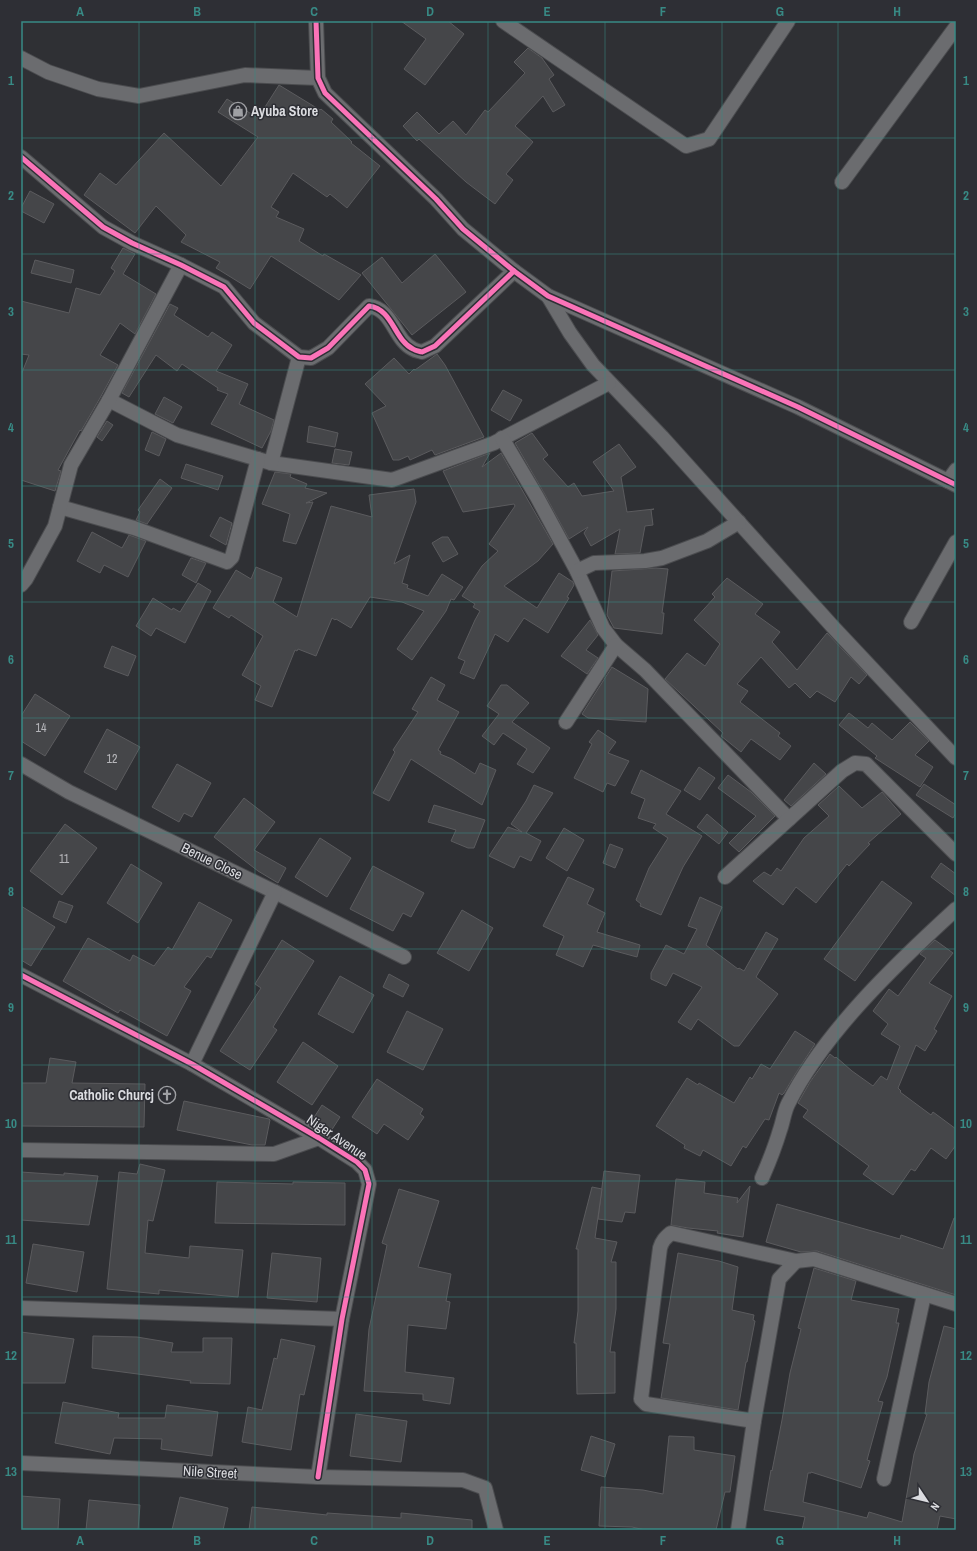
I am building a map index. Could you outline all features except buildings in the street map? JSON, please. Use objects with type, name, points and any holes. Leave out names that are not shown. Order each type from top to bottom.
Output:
[{"type":"street","points":[[316,21],[318,78],[324,93],[436,199],[463,229],[514,271],[548,296],[798,407],[953,479]]},
{"type":"street","points":[[503,21],[686,146],[709,139],[788,21]]},
{"type":"street","points":[[842,182],[956,27]]},
{"type":"street","points":[[21,58],[48,72],[98,89],[139,96],[245,75],[318,78]]},
{"type":"street","points":[[21,157],[103,227],[132,244],[181,265],[224,287],[254,323],[299,357],[311,358],[328,348],[369,306],[382,310],[405,342],[412,349],[422,352],[435,346],[514,271]]},
{"type":"street","points":[[21,585],[26,579],[55,526],[71,465],[109,400],[181,265]]},
{"type":"street","points":[[548,296],[570,333],[593,365],[648,421],[833,627],[956,758]]},
{"type":"street","points":[[60,507],[134,528],[227,562],[232,557],[299,357]]},
{"type":"street","points":[[109,400],[177,435],[264,461],[392,480],[494,442],[609,383]]},
{"type":"street","points":[[502,438],[537,497],[576,571],[603,628],[616,645],[645,670],[789,819]]},
{"type":"street","points":[[576,571],[594,563],[648,561],[662,558],[707,541],[739,522]]},
{"type":"street","points":[[911,622],[956,542]]},
{"type":"street","points":[[566,722],[616,645]]},
{"type":"street","points":[[725,877],[842,771],[855,763],[866,764],[956,854]]},
{"type":"street","name":"Benue Close","points":[[21,764],[69,792],[275,892],[404,957]]},
{"type":"street","points":[[192,1064],[275,892]]},
{"type":"street","points":[[762,1178],[772,1155],[787,1106],[798,1085],[819,1052],[865,998],[956,909]]},
{"type":"street","name":"Niger Avenue","points":[[21,975],[192,1064],[319,1138],[357,1162],[365,1170],[369,1184],[342,1319],[318,1477]]},
{"type":"street","points":[[21,1150],[274,1154],[319,1138]]},
{"type":"street","points":[[754,1421],[646,1404],[641,1400],[662,1243],[671,1233],[796,1262],[814,1259],[956,1304]]},
{"type":"street","points":[[738,1530],[754,1421],[779,1279],[796,1262]]},
{"type":"street","points":[[884,1479],[924,1295]]},
{"type":"street","points":[[21,1308],[342,1319]]},
{"type":"street","name":"Nile Street","points":[[21,1463],[318,1477],[463,1480],[485,1488],[496,1530]]},
{"type":"cycle path","points":[[316,21],[318,78],[325,93],[436,199],[463,229],[514,271],[548,296],[798,407],[956,485]]},
{"type":"cycle path","points":[[21,157],[103,227],[132,243],[181,265],[224,287],[254,323],[299,357],[311,358],[328,348],[369,306],[377,308],[383,313],[407,345],[414,350],[422,352],[435,346],[514,271]]},
{"type":"cycle path","points":[[21,975],[192,1064],[319,1138],[357,1162],[365,1170],[369,1184],[342,1319],[318,1477]]},
{"type":"place","name":"Ayuba Store","points":[[238,111]]},
{"type":"place","name":"Catholic Churcj","points":[[167,1095]]}]
